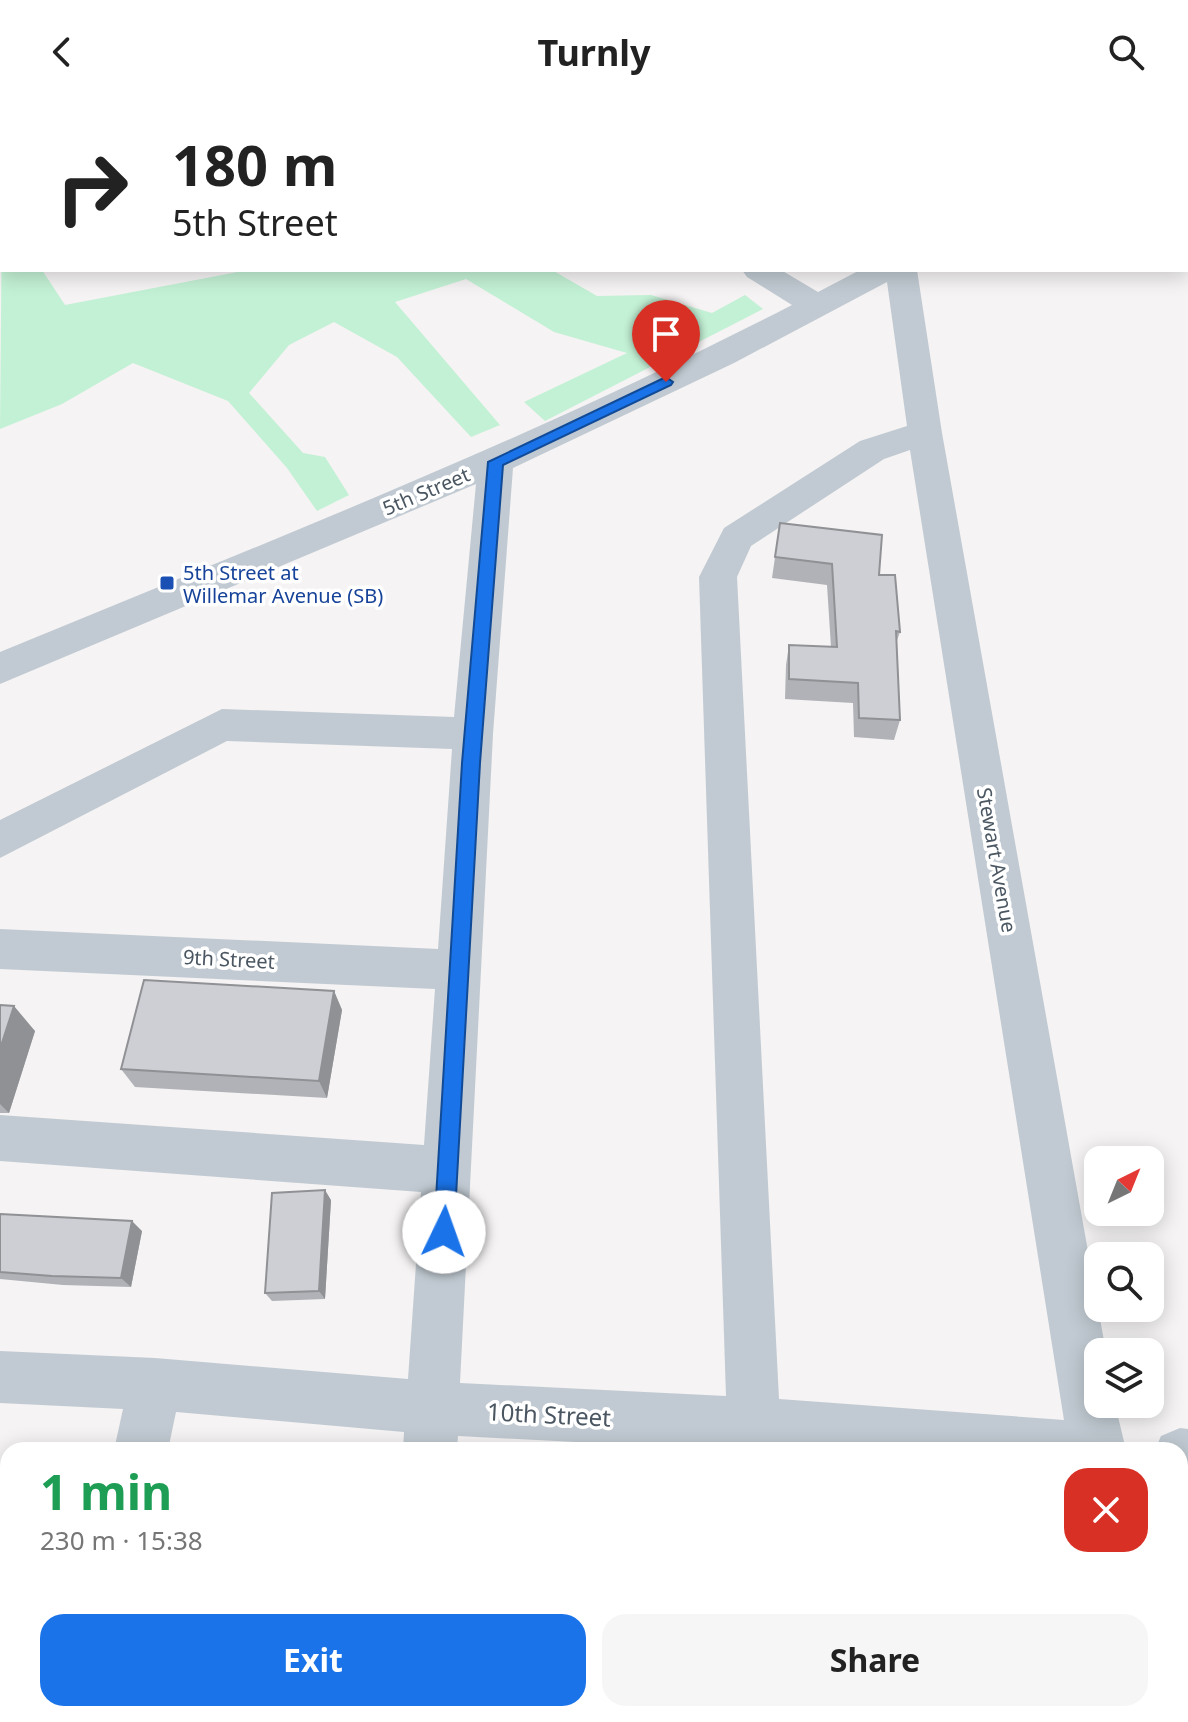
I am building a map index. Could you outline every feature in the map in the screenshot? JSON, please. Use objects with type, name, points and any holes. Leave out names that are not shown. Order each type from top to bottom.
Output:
[{"type":"street","points":[[761,272],[818,306]]},
{"type":"street","name":"5th Street","points":[[0,669],[496,462],[818,306],[881,272]]},
{"type":"street","name":"Stewart Avenue","points":[[901,272],[925,433],[1096,1442]]},
{"type":"street","points":[[755,1437],[718,577],[737,537],[872,450],[925,433]]},
{"type":"street","points":[[432,1429],[473,734],[496,462]]},
{"type":"street","points":[[0,840],[222,725],[473,734]]},
{"type":"street","name":"9th Street","points":[[0,949],[458,970]]},
{"type":"street","points":[[0,1138],[430,1169],[447,1174]]},
{"type":"street","name":"10th Street","points":[[0,1377],[155,1384],[432,1429],[887,1442]]},
{"type":"street","points":[[143,1442],[155,1384]]},
{"type":"green space","points":[[1,272],[43,272],[65,305],[238,272],[555,272],[597,296],[651,295],[712,313],[745,295],[763,309],[545,421],[524,402],[627,353],[554,332],[466,279],[395,302],[500,425],[471,437],[397,357],[334,322],[289,345],[249,393],[303,453],[325,457],[349,495],[317,511],[287,468],[228,401],[133,363],[62,404],[0,429]]},
{"type":"building","points":[[780,523],[882,535],[879,575],[895,575],[900,632],[896,631],[900,720],[859,718],[858,683],[789,679],[789,645],[837,647],[832,564],[775,557]]},
{"type":"building","points":[[144,980],[334,991],[319,1081],[121,1069]]},
{"type":"building","points":[[0,1005],[14,1006],[0,1049]]},
{"type":"building","points":[[325,1190],[319,1291],[265,1293],[272,1193]]},
{"type":"building","points":[[0,1214],[132,1221],[121,1278],[0,1272]]},
{"type":"place","name":"5th Street at Willemar Avenue (SB)","points":[[167,583]]},
{"type":"route","points":[[444,1232],[471,763],[496,462],[666,382]]}]
